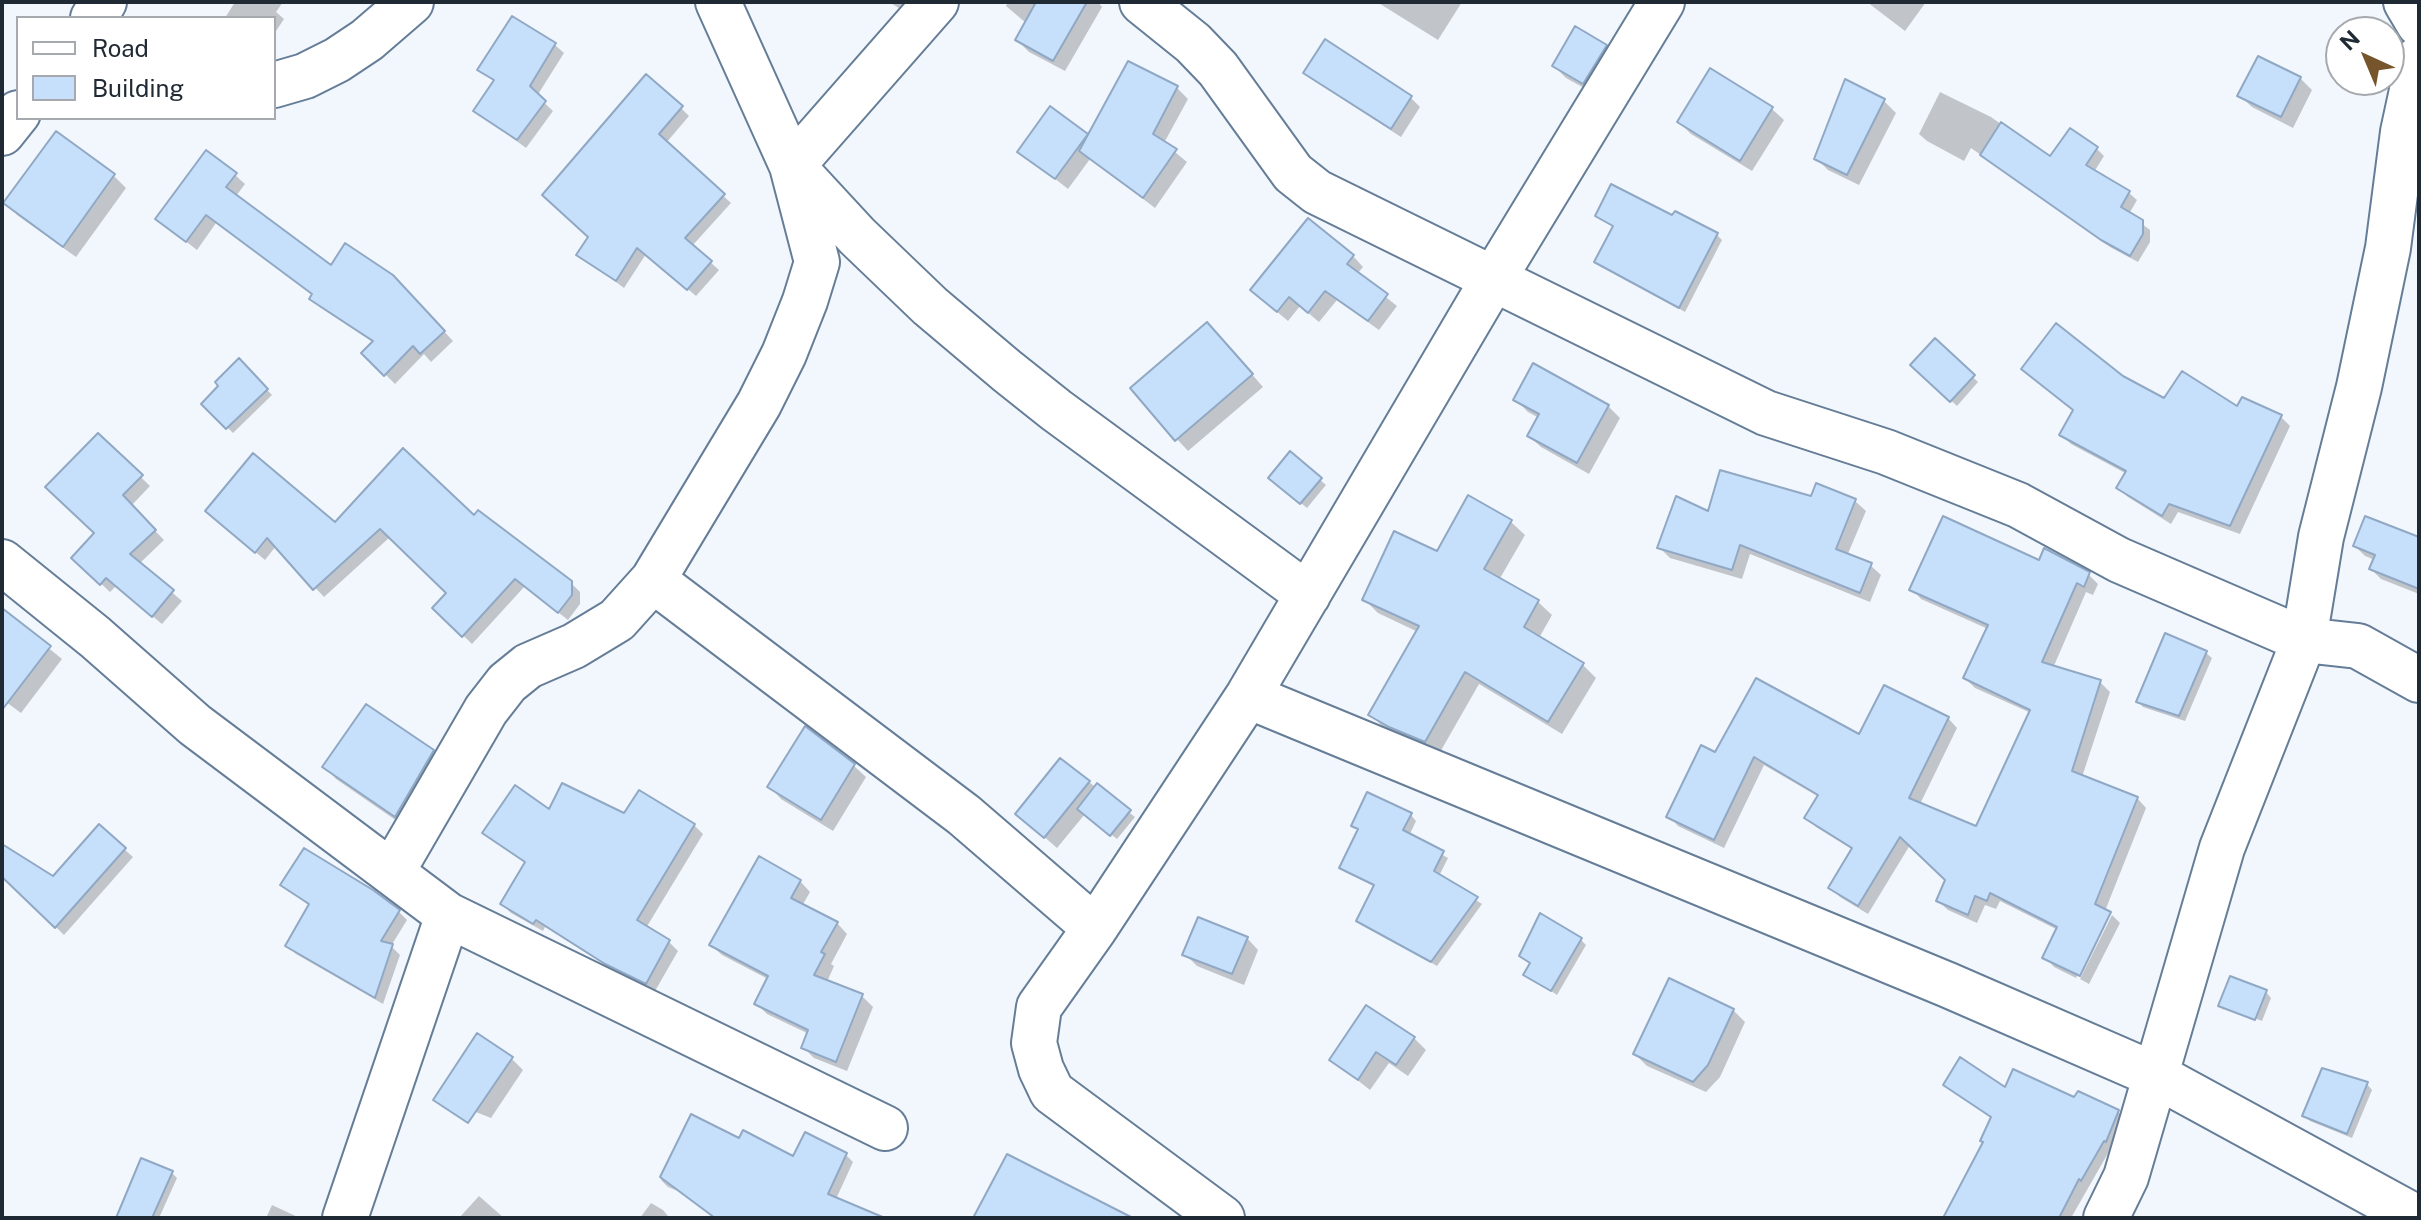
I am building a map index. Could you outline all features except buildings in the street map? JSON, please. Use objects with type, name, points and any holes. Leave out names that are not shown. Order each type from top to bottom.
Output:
[{"type":"street","points":[[276,84],[305,76],[337,60],[367,40],[411,2]]},
{"type":"street","points":[[392,872],[486,710],[507,683],[528,666],[574,646],[617,620],[653,580],[759,404],[784,354],[805,301],[817,262],[792,166],[718,2]]},
{"type":"street","points":[[792,166],[936,2]]},
{"type":"street","points":[[1142,2],[1193,43],[1218,69],[1293,173],[1317,192],[1766,413],[1886,452],[2018,505],[2119,560],[2304,640],[2358,646],[2419,680]]},
{"type":"street","points":[[1222,1218],[1052,1092],[1034,1043],[1039,1007],[1095,928],[1248,696],[1494,278],[1662,2]]},
{"type":"street","points":[[2406,2],[2419,24]]},
{"type":"street","points":[[2106,1218],[2126,1177],[2222,848],[2304,640],[2321,537],[2359,387],[2388,248],[2403,132],[2419,58]]},
{"type":"street","points":[[2,133],[16,116]]},
{"type":"street","points":[[792,166],[930,306],[1007,371],[1308,595]]},
{"type":"street","points":[[2,562],[95,637],[195,725],[448,915],[885,1128]]},
{"type":"street","points":[[653,580],[964,815],[1095,928]]},
{"type":"street","points":[[1248,696],[1948,985],[2155,1075],[2417,1218]]},
{"type":"street","points":[[345,1218],[448,915]]}]
